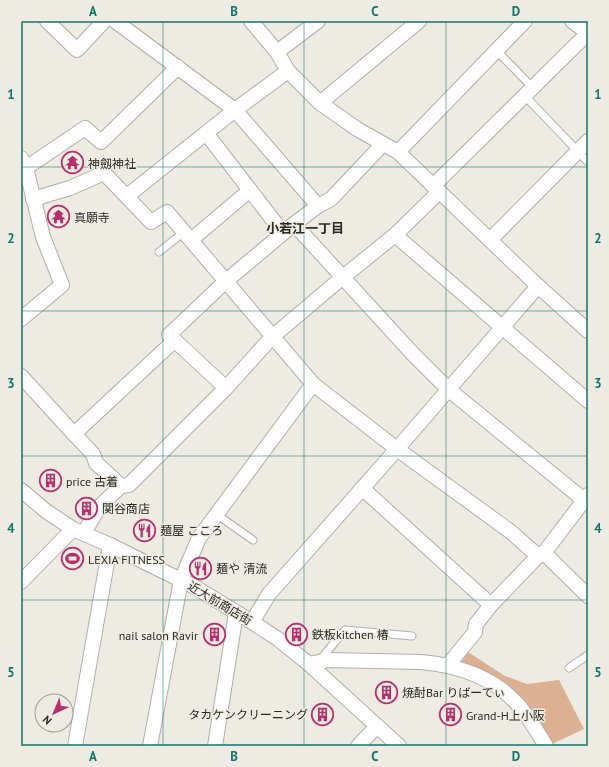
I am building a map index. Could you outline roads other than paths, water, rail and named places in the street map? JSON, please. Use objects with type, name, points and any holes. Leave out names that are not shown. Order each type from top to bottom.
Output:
[{"type":"street","points":[[47,21],[77,50],[104,21]]},
{"type":"street","points":[[115,21],[178,66],[235,110],[318,206]]},
{"type":"street","points":[[251,21],[277,52],[288,71],[320,103],[357,129],[398,152],[538,286],[588,331]]},
{"type":"street","points":[[277,52],[318,21]]},
{"type":"street","points":[[320,103],[420,21]]},
{"type":"street","points":[[398,152],[525,21]]},
{"type":"street","points":[[21,582],[78,531],[99,507],[121,486],[129,485],[226,388],[272,337],[395,235],[436,189],[588,33],[572,21]]},
{"type":"street","points":[[21,318],[62,285],[43,237],[24,163],[85,128],[101,142],[178,66]]},
{"type":"street","points":[[127,196],[235,110],[288,71]]},
{"type":"street","points":[[206,133],[250,190],[343,277],[412,353],[448,389],[586,498],[541,554],[491,606],[476,624],[475,632],[448,665]]},
{"type":"street","points":[[490,240],[588,141]]},
{"type":"street","points":[[226,388],[169,335],[226,281],[289,228],[318,206],[331,199],[383,144]]},
{"type":"street","points":[[34,198],[70,188],[104,173],[151,222],[167,212],[313,384],[397,449],[541,554],[588,596]]},
{"type":"street","points":[[187,236],[250,190]]},
{"type":"street","points":[[395,235],[588,401]]},
{"type":"street","points":[[252,622],[269,594],[538,286]]},
{"type":"street","points":[[74,434],[175,340]]},
{"type":"street","points":[[21,376],[93,454],[96,463],[121,486]]},
{"type":"street","points":[[150,746],[181,580],[199,538],[313,384]]},
{"type":"street","points":[[362,488],[491,606]]},
{"type":"street","name":"近大前商店街","points":[[21,490],[46,511],[78,531],[196,587],[314,663],[399,746]]},
{"type":"street","points":[[75,746],[110,545]]},
{"type":"street","points":[[215,746],[236,613]]},
{"type":"street","points":[[314,663],[328,660],[413,662],[448,665],[474,674],[498,688],[509,697],[519,707],[546,746]]},
{"type":"street","points":[[358,746],[377,726]]},
{"type":"lane","points":[[497,50],[529,92],[588,162]]},
{"type":"lane","points":[[159,252],[187,236]]},
{"type":"lane","points":[[216,514],[253,540]]},
{"type":"lane","points":[[314,663],[345,630],[412,636]]},
{"type":"lane","points":[[569,668],[588,655]]},
{"type":"place","name":"神劔神社","points":[[72,163]]},
{"type":"place","name":"真願寺","points":[[58,217]]},
{"type":"place","name":"price 古着","points":[[51,481]]},
{"type":"place","name":"関谷商店","points":[[86,508]]},
{"type":"place","name":"麺屋 こころ","points":[[144,530]]},
{"type":"place","name":"LEXIA FITNESS","points":[[72,559]]},
{"type":"place","name":"麺や 清流","points":[[201,568]]},
{"type":"place","name":"鉄板kitchen 椿","points":[[297,634]]},
{"type":"place","name":"nail salon Ravir","points":[[214,635]]},
{"type":"place","name":"焼酎Bar りばーてぃ","points":[[387,692]]},
{"type":"place","name":"タカケンクリーニング","points":[[323,714]]},
{"type":"place","name":"Grand-H上小阪","points":[[450,715]]},
{"type":"district","name":"小若江一丁目","points":[[305,228]]}]
